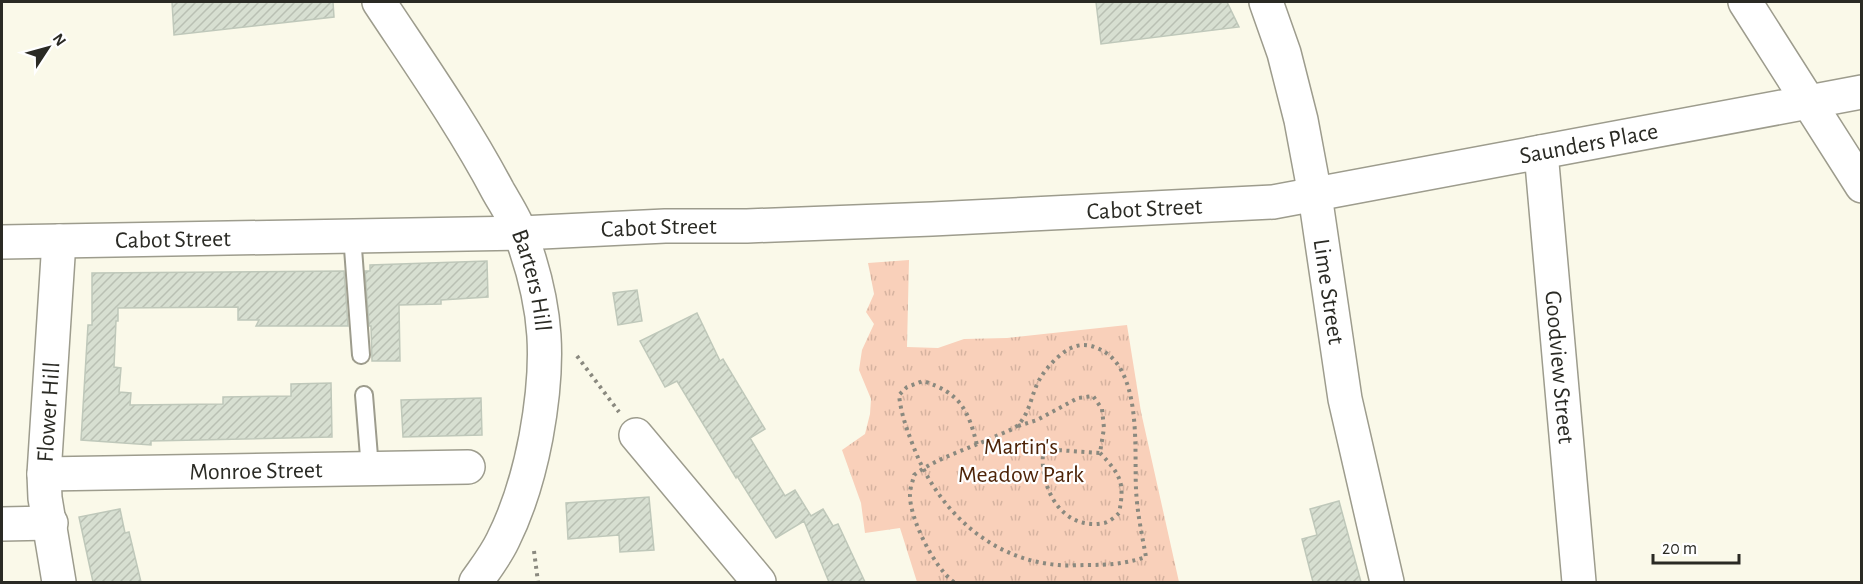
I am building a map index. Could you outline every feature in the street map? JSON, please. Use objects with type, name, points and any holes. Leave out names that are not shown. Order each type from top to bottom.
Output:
[{"type":"street","name":"Barters Hill","points":[[379,2],[483,161],[521,233],[538,288],[546,350],[544,386],[529,476],[502,543],[476,582]]},
{"type":"street","name":"Lime Street","points":[[1266,2],[1284,53],[1301,120],[1315,195],[1345,399],[1388,582]]},
{"type":"street","points":[[1745,2],[1862,186]]},
{"type":"street","name":"Saunders Place","points":[[1315,195],[1862,92]]},
{"type":"street","name":"Goodview Street","points":[[1541,152],[1579,582]]},
{"type":"street","name":"Cabot Street","points":[[2,242],[521,233],[665,226],[747,226],[1273,202],[1315,195]]},
{"type":"street","name":"Flower Hill","points":[[59,241],[44,474],[45,498],[51,523],[59,582]]},
{"type":"street","points":[[636,435],[759,582]]},
{"type":"street","name":"Monroe Street","points":[[44,474],[468,467]]},
{"type":"street","points":[[2,524],[51,523]]},
{"type":"lane","points":[[352,235],[361,355]]},
{"type":"lane","points":[[364,395],[370,469]]},
{"type":"path","points":[[543,318],[566,342],[636,435]]},
{"type":"path","points":[[977,446],[971,420],[959,400],[942,387],[923,381],[907,387],[899,395],[901,414],[922,469],[940,499],[962,523],[989,544],[1018,556],[1059,566],[1121,564],[1146,558],[1136,491],[1136,453],[1129,385],[1117,364],[1106,351],[1087,344],[1070,349],[1064,354],[1040,377],[1031,404],[1017,426]]},
{"type":"path","points":[[954,582],[949,579],[930,552],[916,523],[910,494],[914,475],[922,469],[1017,426],[1037,420],[1078,398],[1093,396],[1102,409],[1104,428],[1100,453]]},
{"type":"path","points":[[1057,450],[1100,453],[1116,469],[1120,477],[1123,493],[1119,513],[1105,523],[1083,523],[1063,514],[1049,493],[1041,470],[1043,453],[1057,450]]},
{"type":"green space","name":"Martin's Meadow Park","points":[[909,260],[907,347],[938,348],[964,339],[1007,338],[1127,325],[1141,412],[1179,582],[917,582],[900,528],[865,533],[861,503],[842,450],[865,434],[870,414],[871,399],[859,370],[862,350],[874,324],[866,312],[874,294],[868,263]]},
{"type":"building","points":[[172,2],[333,2],[334,17],[174,35]]},
{"type":"building","points":[[1096,2],[1227,2],[1239,27],[1101,44]]},
{"type":"building","points":[[487,261],[488,297],[441,300],[441,304],[399,305],[400,361],[372,361],[365,271],[370,271],[370,265]]},
{"type":"building","points":[[344,271],[348,326],[256,326],[259,320],[238,320],[238,307],[118,308],[118,321],[116,321],[114,367],[121,368],[119,392],[131,393],[130,405],[223,404],[223,397],[291,396],[291,384],[331,383],[332,437],[151,441],[151,445],[81,440],[88,325],[92,325],[92,273]]},
{"type":"building","points":[[637,290],[642,321],[618,325],[613,293]]},
{"type":"building","points":[[697,313],[720,361],[723,359],[765,429],[750,438],[785,496],[795,490],[811,516],[823,509],[833,526],[838,524],[865,582],[829,582],[804,521],[776,538],[737,476],[736,478],[677,381],[665,387],[640,341]]},
{"type":"building","points":[[481,398],[482,435],[403,437],[401,400]]},
{"type":"building","points":[[649,497],[654,550],[620,552],[619,535],[568,539],[566,503]]},
{"type":"building","points":[[1339,501],[1361,582],[1313,582],[1302,539],[1317,535],[1310,509]]},
{"type":"building","points":[[120,509],[125,533],[129,532],[141,582],[93,582],[79,517]]}]
